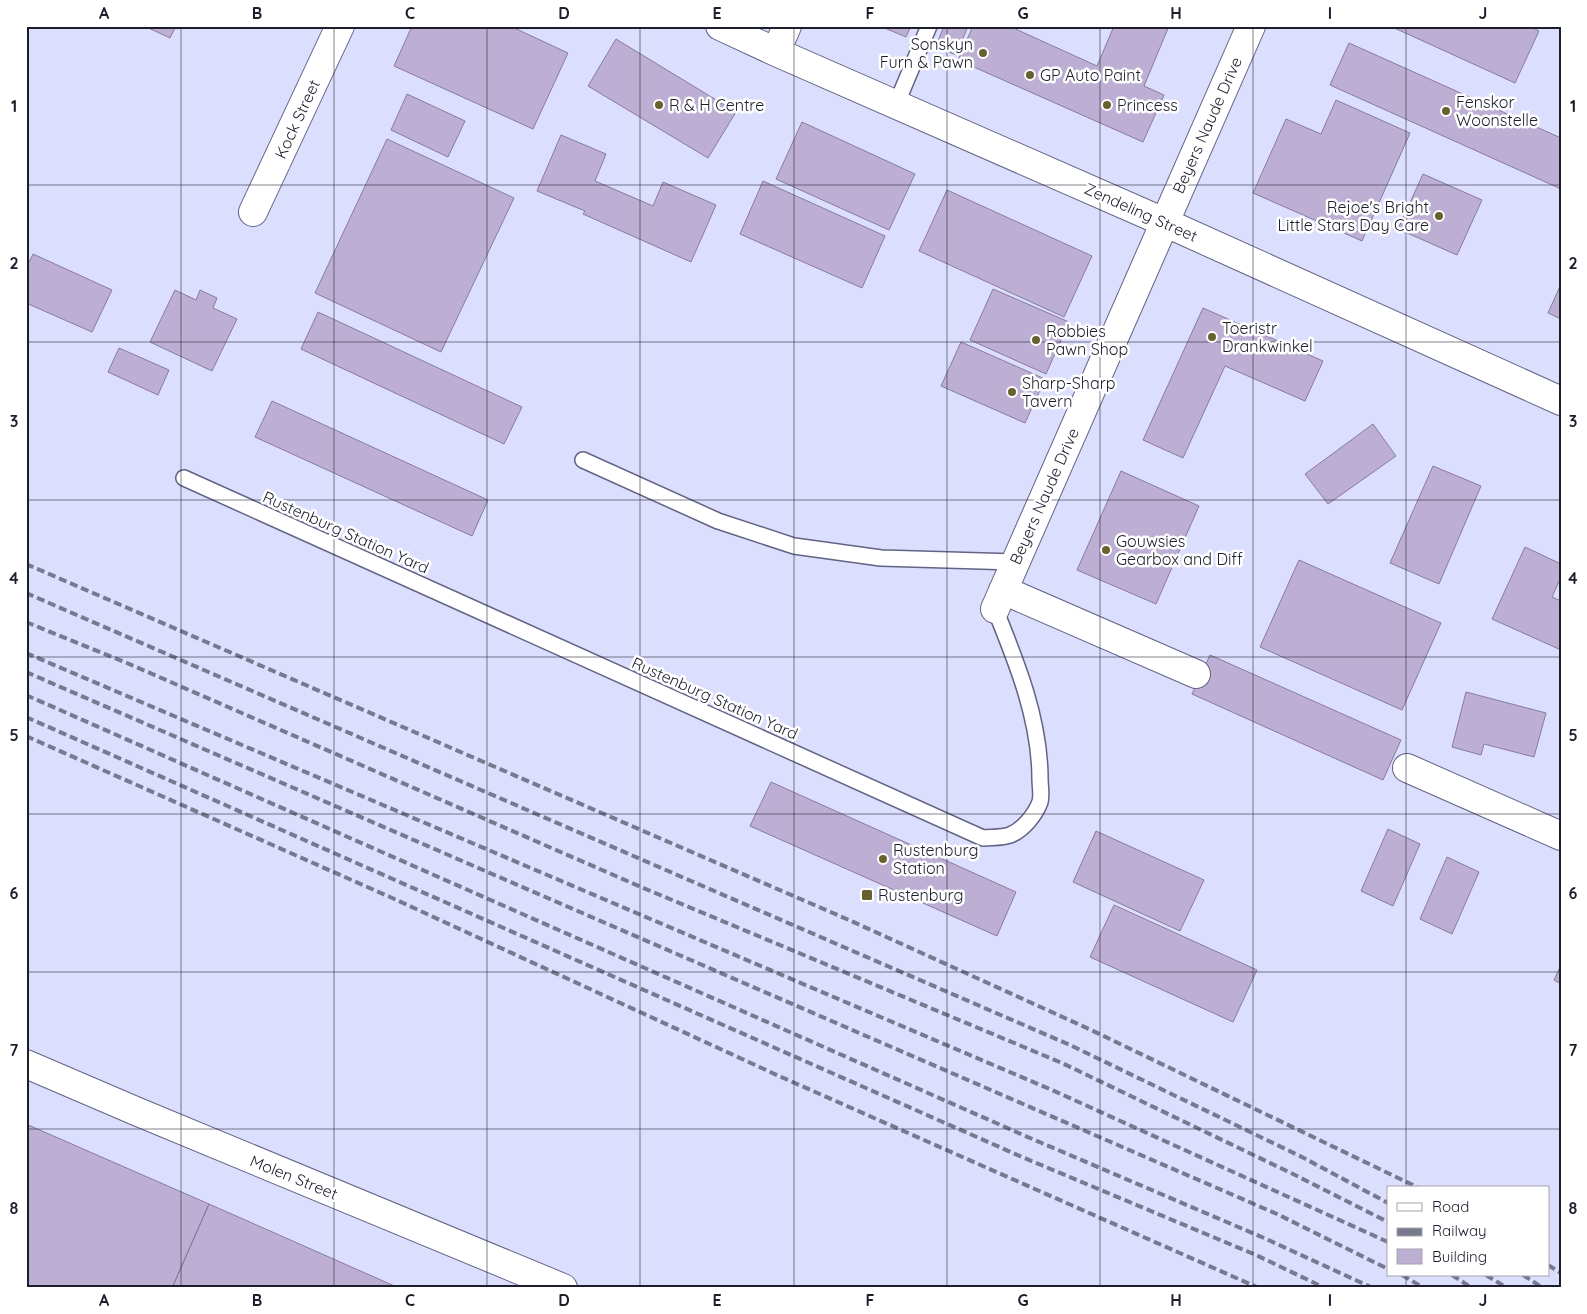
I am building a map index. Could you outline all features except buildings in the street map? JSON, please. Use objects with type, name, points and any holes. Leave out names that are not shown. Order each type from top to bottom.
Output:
[{"type":"street","name":"Kock Street","points":[[253,212],[340,26]]},
{"type":"street","name":"Zendeling Street","points":[[720,26],[1164,222],[1561,401]]},
{"type":"street","points":[[776,52],[787,26]]},
{"type":"street","name":"Beyers Naude Drive","points":[[999,600],[1251,26]]},
{"type":"street","points":[[999,600],[1196,674]]},
{"type":"street","points":[[1407,768],[1561,836]]},
{"type":"street","name":"Molen Street","points":[[26,1064],[563,1288]]},
{"type":"lane","points":[[896,105],[928,26]]},
{"type":"lane","points":[[582,460],[718,521],[794,546],[881,558],[1015,562]]},
{"type":"lane","name":"Rustenburg Station Yard","points":[[184,478],[983,838],[1009,836],[1027,824],[1040,801],[1040,764],[1035,728],[1024,685],[1011,649],[999,600]]},
{"type":"railway","points":[[26,564],[849,920],[1089,1029],[1415,1186]]},
{"type":"railway","points":[[26,593],[1070,1045],[1302,1157],[1387,1202]]},
{"type":"railway","points":[[26,622],[127,663],[641,887],[1062,1063],[1387,1221]]},
{"type":"railway","points":[[26,653],[1052,1090],[1387,1242]]},
{"type":"railway","points":[[26,672],[1277,1214],[1387,1269]]},
{"type":"railway","points":[[26,695],[1030,1138],[1264,1238],[1373,1288]]},
{"type":"railway","points":[[26,717],[1022,1157],[1256,1255],[1325,1288]]},
{"type":"railway","points":[[26,736],[390,897],[779,1076],[1259,1288]]},
{"type":"railway","points":[[1550,1266],[1561,1273]]},
{"type":"railway","points":[[1404,1276],[1424,1288]]},
{"type":"railway","points":[[1454,1276],[1472,1288]]},
{"type":"railway","points":[[1488,1276],[1507,1288]]},
{"type":"railway","points":[[1525,1276],[1543,1288]]},
{"type":"place","name":"Sonskyn Furn & Pawn","points":[[983,53]]},
{"type":"place","name":"GP Auto Paint","points":[[1030,75]]},
{"type":"place","name":"R & H Centre","points":[[659,105]]},
{"type":"place","name":"Princess","points":[[1107,105]]},
{"type":"place","name":"Fenskor Woonstelle","points":[[1446,111]]},
{"type":"place","name":"Rejoe's Bright Little Stars Day Care","points":[[1439,216]]},
{"type":"place","name":"Toeristr Drankwinkel","points":[[1212,337]]},
{"type":"place","name":"Robbies Pawn Shop","points":[[1036,340]]},
{"type":"place","name":"Sharp-Sharp Tavern","points":[[1012,392]]},
{"type":"place","name":"Gouwsies Gearbox and Diff","points":[[1106,550]]},
{"type":"place","name":"Rustenburg Station","points":[[883,859]]},
{"type":"place","name":"Rustenburg","points":[[867,895]]}]
